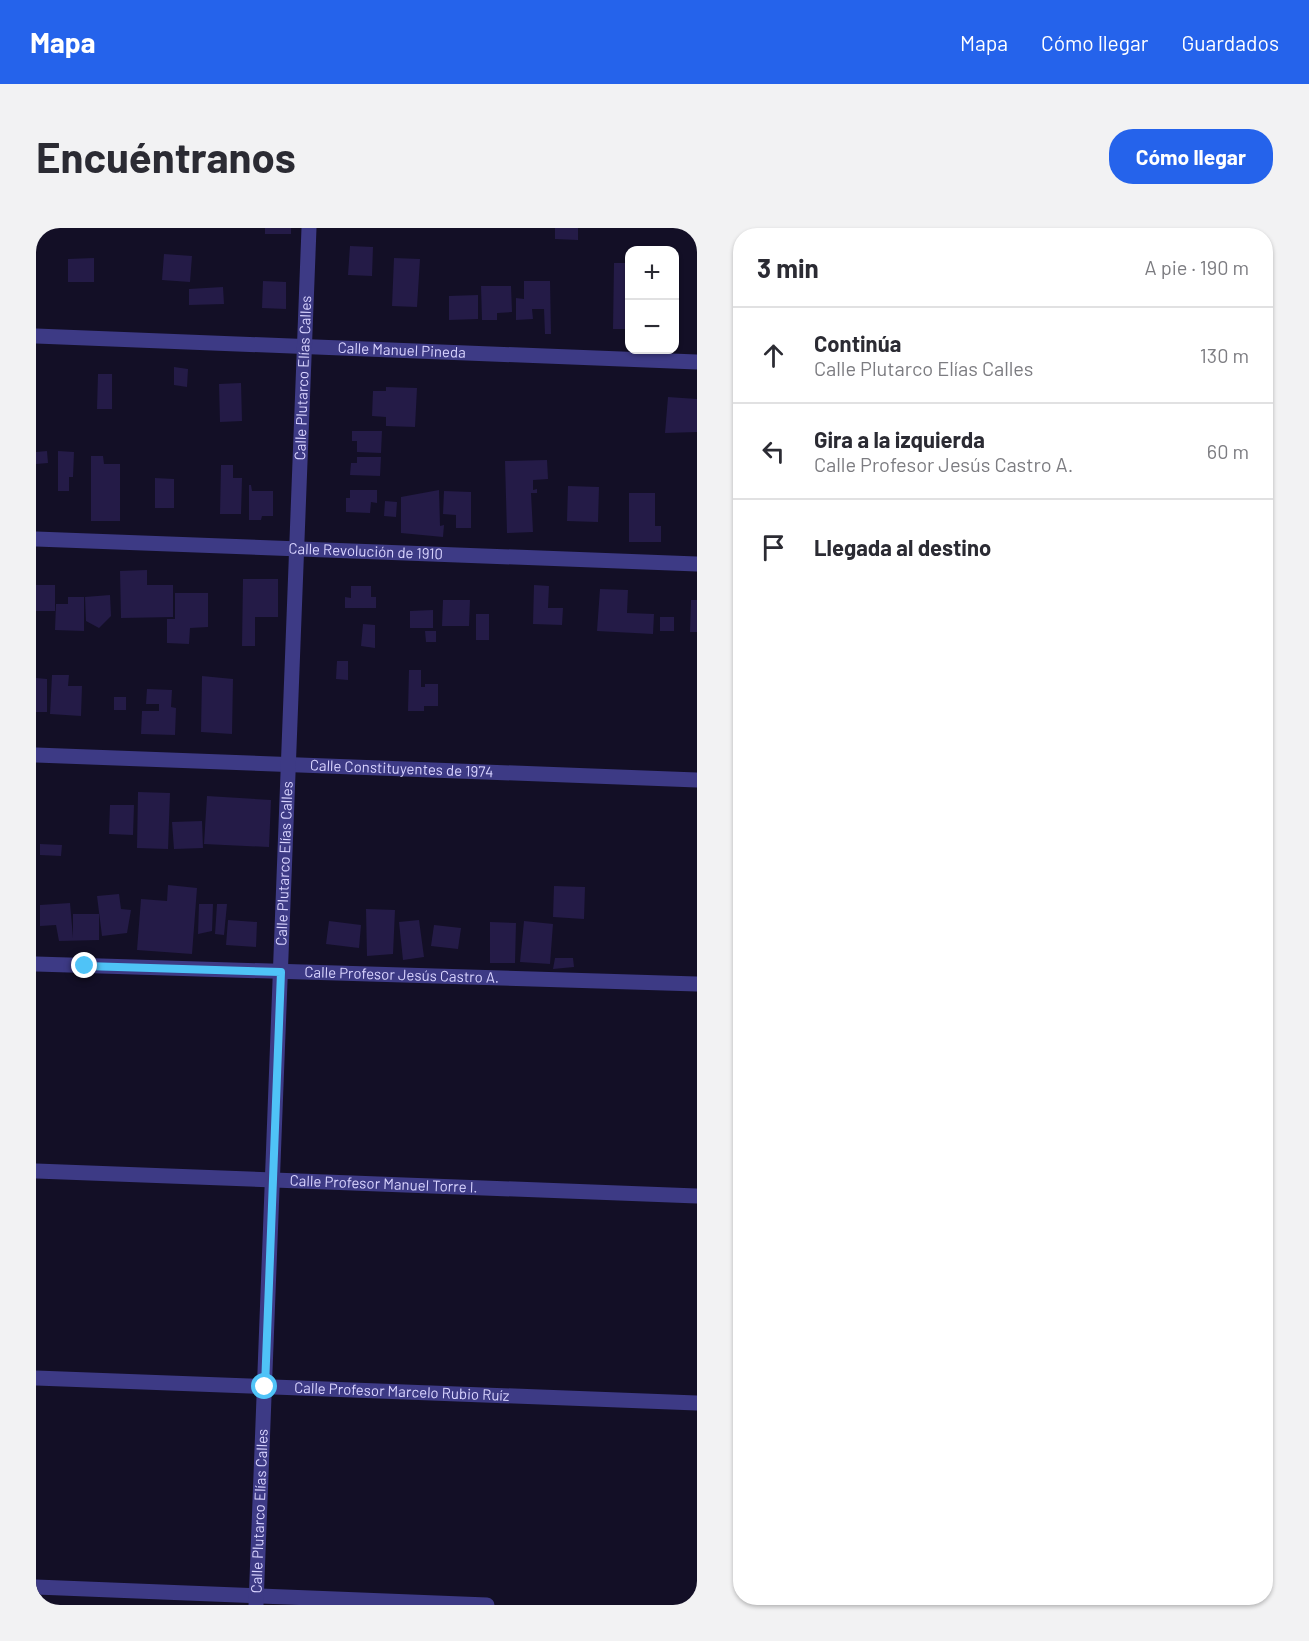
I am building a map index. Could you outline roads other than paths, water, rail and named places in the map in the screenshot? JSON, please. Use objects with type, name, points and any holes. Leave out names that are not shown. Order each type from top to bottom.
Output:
[{"type":"street","name":"Calle Plutarco Elías Calles","points":[[256,1600],[309,228]]},
{"type":"street","name":"Calle Manuel Pineda","points":[[36,336],[697,362]]},
{"type":"street","name":"Calle Revolución de 1910","points":[[36,539],[697,564]]},
{"type":"street","name":"Calle Constituyentes de 1974","points":[[36,755],[697,780]]},
{"type":"street","name":"Calle Profesor Jesús Castro A.","points":[[36,964],[697,984]]},
{"type":"street","name":"Calle Profesor Manuel Torre I.","points":[[36,1171],[697,1196]]},
{"type":"street","name":"Calle Profesor Marcelo Rubio Ruíz","points":[[36,1378],[697,1403]]},
{"type":"street","points":[[36,1587],[256,1600],[487,1605]]}]
